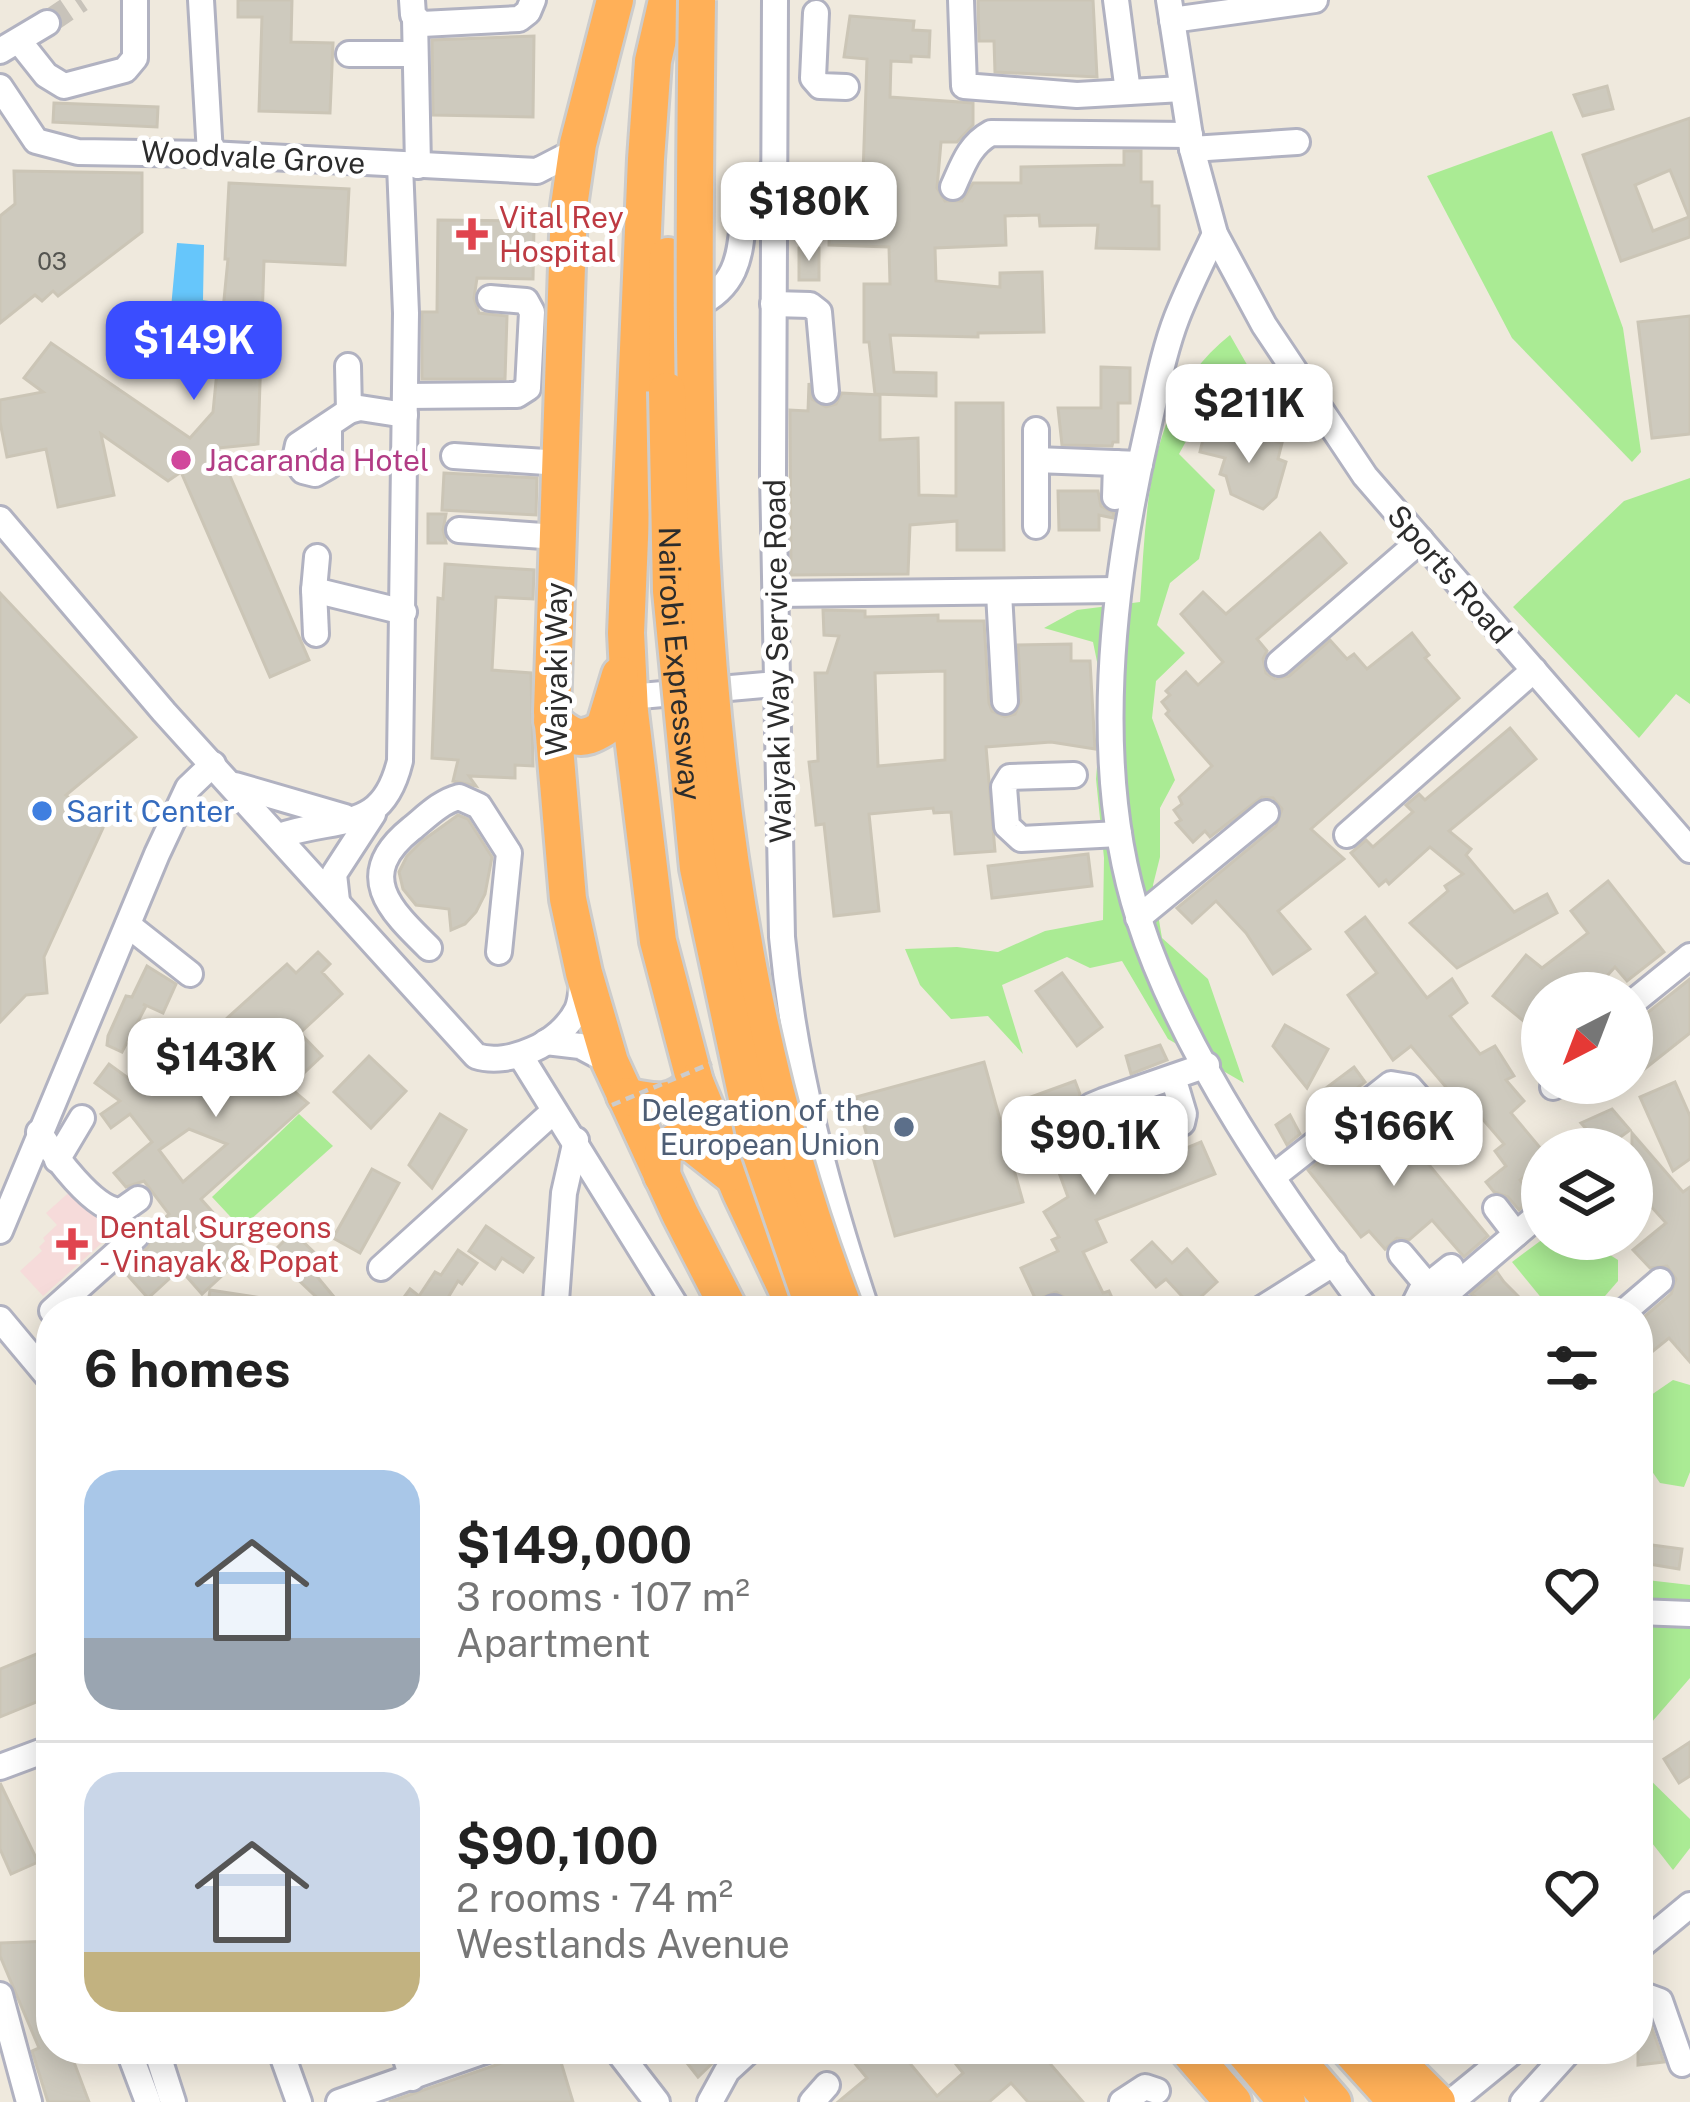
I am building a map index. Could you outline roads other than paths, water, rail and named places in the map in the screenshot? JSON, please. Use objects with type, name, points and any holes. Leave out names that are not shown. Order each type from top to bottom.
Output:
[{"type":"highway","name":"Waiyaki Way","points":[[614,0],[578,144],[569,206],[552,721],[568,899],[619,1101],[722,1296]]},
{"type":"highway","name":"Nairobi Expressway","points":[[667,2],[695,306],[698,868],[756,1140],[810,1296]]},
{"type":"highway","name":"Nairobi Expressway","points":[[667,2],[670,591],[766,1052],[839,1296]]},
{"type":"highway","points":[[667,2],[653,61],[646,159],[626,633],[629,697],[658,941],[707,1071],[734,1177],[790,1296]]},
{"type":"highway","points":[[552,721],[573,738],[585,740],[604,728],[616,696],[626,633]]},
{"type":"highway","points":[[619,1101],[656,1104],[682,1097],[707,1071]]},
{"type":"highway","points":[[662,1176],[663,1151],[675,1142],[691,1143],[734,1177]]},
{"type":"highway","points":[[1199,2064],[1233,2102]]},
{"type":"highway","points":[[1255,2064],[1287,2102]]},
{"type":"highway","points":[[1300,2064],[1333,2102]]},
{"type":"highway","points":[[1363,2064],[1397,2102]]},
{"type":"highway","points":[[1399,2064],[1437,2102]]},
{"type":"street","points":[[47,22],[9,46],[64,86],[125,70],[135,58],[135,0]]},
{"type":"street","points":[[201,0],[210,154]]},
{"type":"street","points":[[413,9],[422,24],[519,19],[533,0]]},
{"type":"street","name":"Waiyaki Way Service Road","points":[[776,0],[773,304],[782,937],[788,1006],[820,1164],[862,1296]]},
{"type":"street","points":[[961,0],[964,86],[1077,95],[1182,88]]},
{"type":"street","points":[[1116,0],[1129,92]]},
{"type":"street","points":[[1170,10],[1315,0]]},
{"type":"street","points":[[337,902],[334,874],[367,812],[395,781],[400,760],[413,9]]},
{"type":"street","name":"Sports Road","points":[[1170,10],[1191,142],[1215,234],[1264,325],[1365,476],[1690,850]]},
{"type":"street","points":[[816,13],[813,74],[820,86],[846,87]]},
{"type":"street","points":[[349,54],[415,54]]},
{"type":"street","points":[[776,73],[813,74]]},
{"type":"street","name":"Woodvale Grove","points":[[1,90],[42,145],[78,152],[537,171]]},
{"type":"street","points":[[953,187],[967,154],[991,133],[1297,142]]},
{"type":"street","points":[[569,206],[537,171],[568,155],[578,144]]},
{"type":"street","points":[[695,306],[718,295],[730,281],[739,260],[748,187],[776,170]]},
{"type":"street","points":[[1115,497],[1176,320],[1215,234]]},
{"type":"street","points":[[348,365],[339,419],[359,408],[517,395],[528,388],[532,312],[526,301],[490,298]]},
{"type":"street","points":[[773,304],[810,305],[819,312],[826,391]]},
{"type":"street","points":[[1036,430],[1036,526]]},
{"type":"street","points":[[454,456],[561,463]]},
{"type":"street","points":[[1036,460],[1128,463]]},
{"type":"street","points":[[1128,463],[1112,666],[1120,834],[1138,918],[1162,983],[1207,1065],[1274,1176],[1357,1296]]},
{"type":"street","points":[[0,519],[164,712],[476,1056],[491,1061],[520,1055],[546,1042],[578,1009],[584,973]]},
{"type":"street","points":[[459,530],[557,537]]},
{"type":"street","points":[[1279,663],[1420,540]]},
{"type":"street","points":[[316,634],[317,557]]},
{"type":"street","points":[[314,590],[404,612]]},
{"type":"street","points":[[775,594],[1117,590]]},
{"type":"street","points":[[999,592],[1005,701]]},
{"type":"street","points":[[1347,835],[1534,670]]},
{"type":"street","points":[[629,697],[776,684]]},
{"type":"street","points":[[164,712],[184,754],[183,798]]},
{"type":"street","points":[[0,1231],[183,798],[213,764]]},
{"type":"street","points":[[1074,775],[1010,777],[1004,787],[1007,826],[1021,839],[1120,834]]},
{"type":"street","points":[[183,798],[206,790],[237,789],[367,812],[401,837]]},
{"type":"street","points":[[429,948],[388,905],[381,885],[384,860],[401,837],[447,800],[459,796],[479,806],[509,853],[499,952]]},
{"type":"street","points":[[279,836],[367,812]]},
{"type":"street","points":[[1138,918],[1266,813]]},
{"type":"street","points":[[128,925],[190,974]]},
{"type":"street","points":[[1653,986],[1690,956]]},
{"type":"street","points":[[1653,1004],[1690,974]]},
{"type":"street","points":[[546,1042],[580,1046],[610,1062]]},
{"type":"street","points":[[520,1055],[670,1296]]},
{"type":"street","points":[[1173,1077],[1207,1065]]},
{"type":"street","points":[[1274,1176],[1391,1084],[1409,1087],[1459,1144]]},
{"type":"street","points":[[381,1268],[554,1111]]},
{"type":"street","points":[[57,1160],[82,1118]]},
{"type":"street","points":[[39,1132],[57,1160],[114,1212],[138,1198]]},
{"type":"street","points":[[555,1296],[564,1193],[576,1140]]},
{"type":"street","points":[[1496,1208],[1516,1234]]},
{"type":"street","points":[[1431,1296],[1521,1230]]},
{"type":"street","points":[[71,1296],[136,1236]]},
{"type":"street","points":[[1402,1254],[1425,1296]]},
{"type":"street","points":[[1282,1296],[1334,1263]]},
{"type":"street","points":[[1429,1296],[1451,1267]]},
{"type":"street","points":[[1642,1296],[1660,1280]]},
{"type":"street","points":[[0,1319],[36,1357]]},
{"type":"street","points":[[1653,1613],[1690,1614]]},
{"type":"street","points":[[0,1767],[36,1754]]},
{"type":"street","points":[[1653,1936],[1690,1905]]},
{"type":"street","points":[[0,1996],[29,2102]]},
{"type":"street","points":[[1653,1998],[1660,2001],[1682,2064]]},
{"type":"street","points":[[134,2064],[148,2102]]},
{"type":"street","points":[[161,2064],[173,2102]]},
{"type":"street","points":[[285,2064],[299,2102]]},
{"type":"street","points":[[408,2064],[412,2078]]},
{"type":"street","points":[[350,2100],[450,2064]]},
{"type":"street","points":[[628,2064],[657,2102]]},
{"type":"street","points":[[710,2102],[735,2064]]},
{"type":"street","points":[[1451,2102],[1498,2064]]},
{"type":"street","points":[[1523,2102],[1557,2064]]},
{"type":"street","points":[[1122,2102],[1145,2087],[1157,2091]]},
{"type":"water","points":[[177,243],[204,245],[207,321],[180,319],[181,309],[171,308]]},
{"type":"tunnel","points":[[47,23],[81,0]]},
{"type":"place","name":"Vital Rey Hospital","points":[[472,234]]},
{"type":"place","name":"Jacaranda Hotel","points":[[181,460]]},
{"type":"place","name":"Sarit Center","points":[[42,811]]},
{"type":"place","name":"Delegation of the European Union","points":[[904,1127]]},
{"type":"place","name":"Dental Surgeons - Vinayak & Popat","points":[[72,1244]]}]
